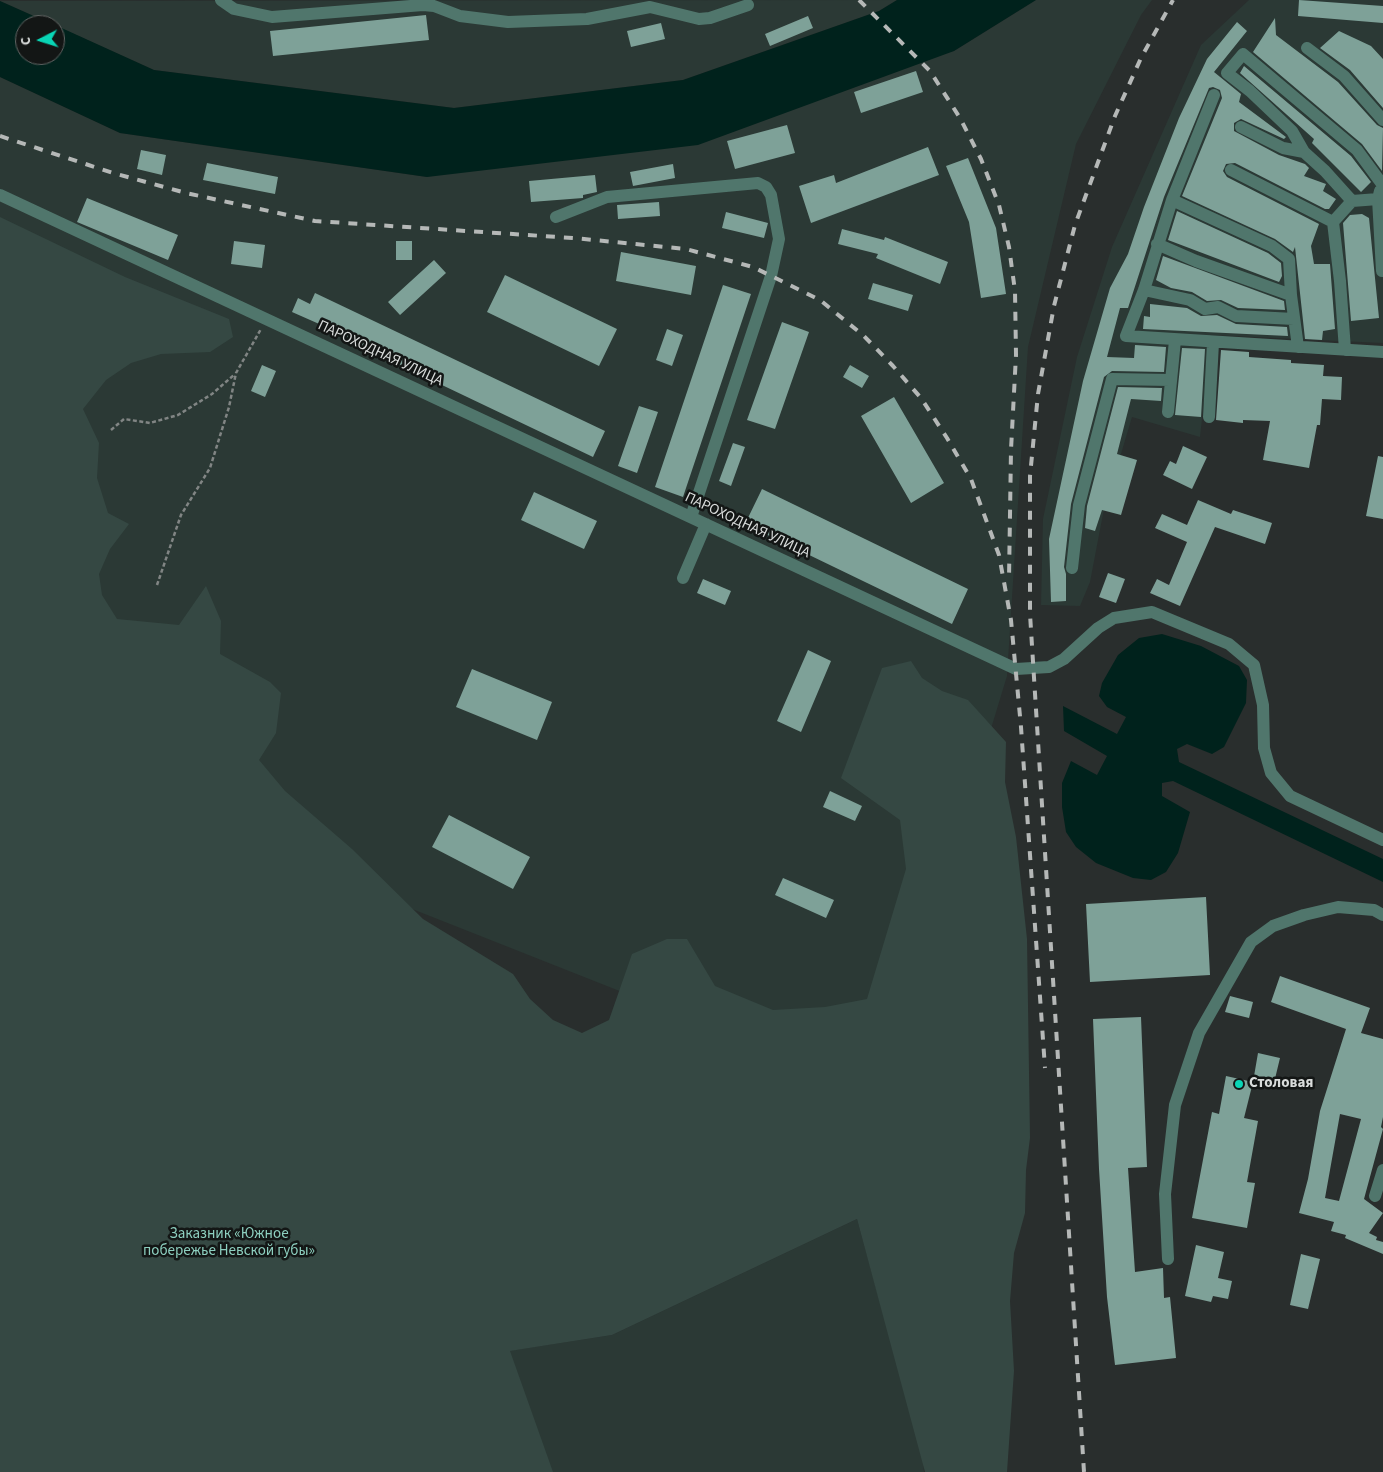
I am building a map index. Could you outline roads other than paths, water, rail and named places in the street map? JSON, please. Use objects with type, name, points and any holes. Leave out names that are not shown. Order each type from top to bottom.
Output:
[{"type":"street","points":[[221,0],[234,9],[272,17],[423,5],[460,16],[508,22],[587,19],[650,6],[698,18],[710,18],[748,5]]},
{"type":"street","points":[[1307,48],[1344,76],[1383,120]]},
{"type":"street","points":[[1352,201],[1325,171],[1304,152],[1292,131],[1250,92],[1226,73],[1243,54],[1357,150],[1383,184],[1378,199],[1382,271]]},
{"type":"street","points":[[1214,95],[1172,200],[1144,290],[1126,336],[1213,343],[1383,352]]},
{"type":"street","points":[[1241,127],[1283,148],[1304,152]]},
{"type":"street","points":[[1231,170],[1333,222]]},
{"type":"street","points":[[556,217],[608,197],[617,196],[758,183],[766,187],[771,195],[779,239],[771,276],[691,517]]},
{"type":"street","name":"ПАРОХОДНАЯ УЛИЦА","points":[[0,195],[1016,669],[1049,667],[1064,659],[1098,628],[1114,618],[1152,612],[1229,644],[1254,665],[1263,705],[1264,748],[1271,773],[1290,796],[1383,840]]},
{"type":"street","points":[[1350,351],[1333,222],[1352,201],[1378,199]]},
{"type":"street","points":[[1172,200],[1272,246],[1289,259],[1291,295],[1298,346]]},
{"type":"street","points":[[1157,244],[1196,261],[1291,295]]},
{"type":"street","points":[[1144,290],[1190,300],[1205,309],[1218,307],[1236,316],[1294,319]]},
{"type":"street","points":[[1168,412],[1174,340]]},
{"type":"street","points":[[1209,417],[1213,343]]},
{"type":"street","points":[[1072,568],[1079,505],[1112,379],[1170,380]]},
{"type":"street","points":[[682,578],[706,524]]},
{"type":"street","points":[[1168,1259],[1165,1194],[1175,1105],[1199,1033],[1251,942],[1273,926],[1304,915],[1338,907],[1374,910],[1383,915]]},
{"type":"street","points":[[1376,1196],[1383,1170]]},
{"type":"railway","points":[[859,0],[930,71],[960,118],[981,159],[999,205],[1009,247],[1015,291],[1016,355],[1011,450],[1009,579]]},
{"type":"railway","points":[[1084,1472],[1030,614],[1030,476],[1038,394],[1054,306],[1075,225],[1115,116],[1141,58],[1173,0]]},
{"type":"railway","points":[[0,136],[113,173],[186,193],[315,221],[573,238],[686,249],[753,267],[820,300],[864,336],[921,398],[947,438],[971,479],[999,555],[1011,620],[1021,727],[1045,1068]]},
{"type":"place","name":"Столовая","points":[[1239,1084]]},
{"type":"park label","name":"Заказник «Южное побережье Невской губы»","points":[[229,1244]]}]
